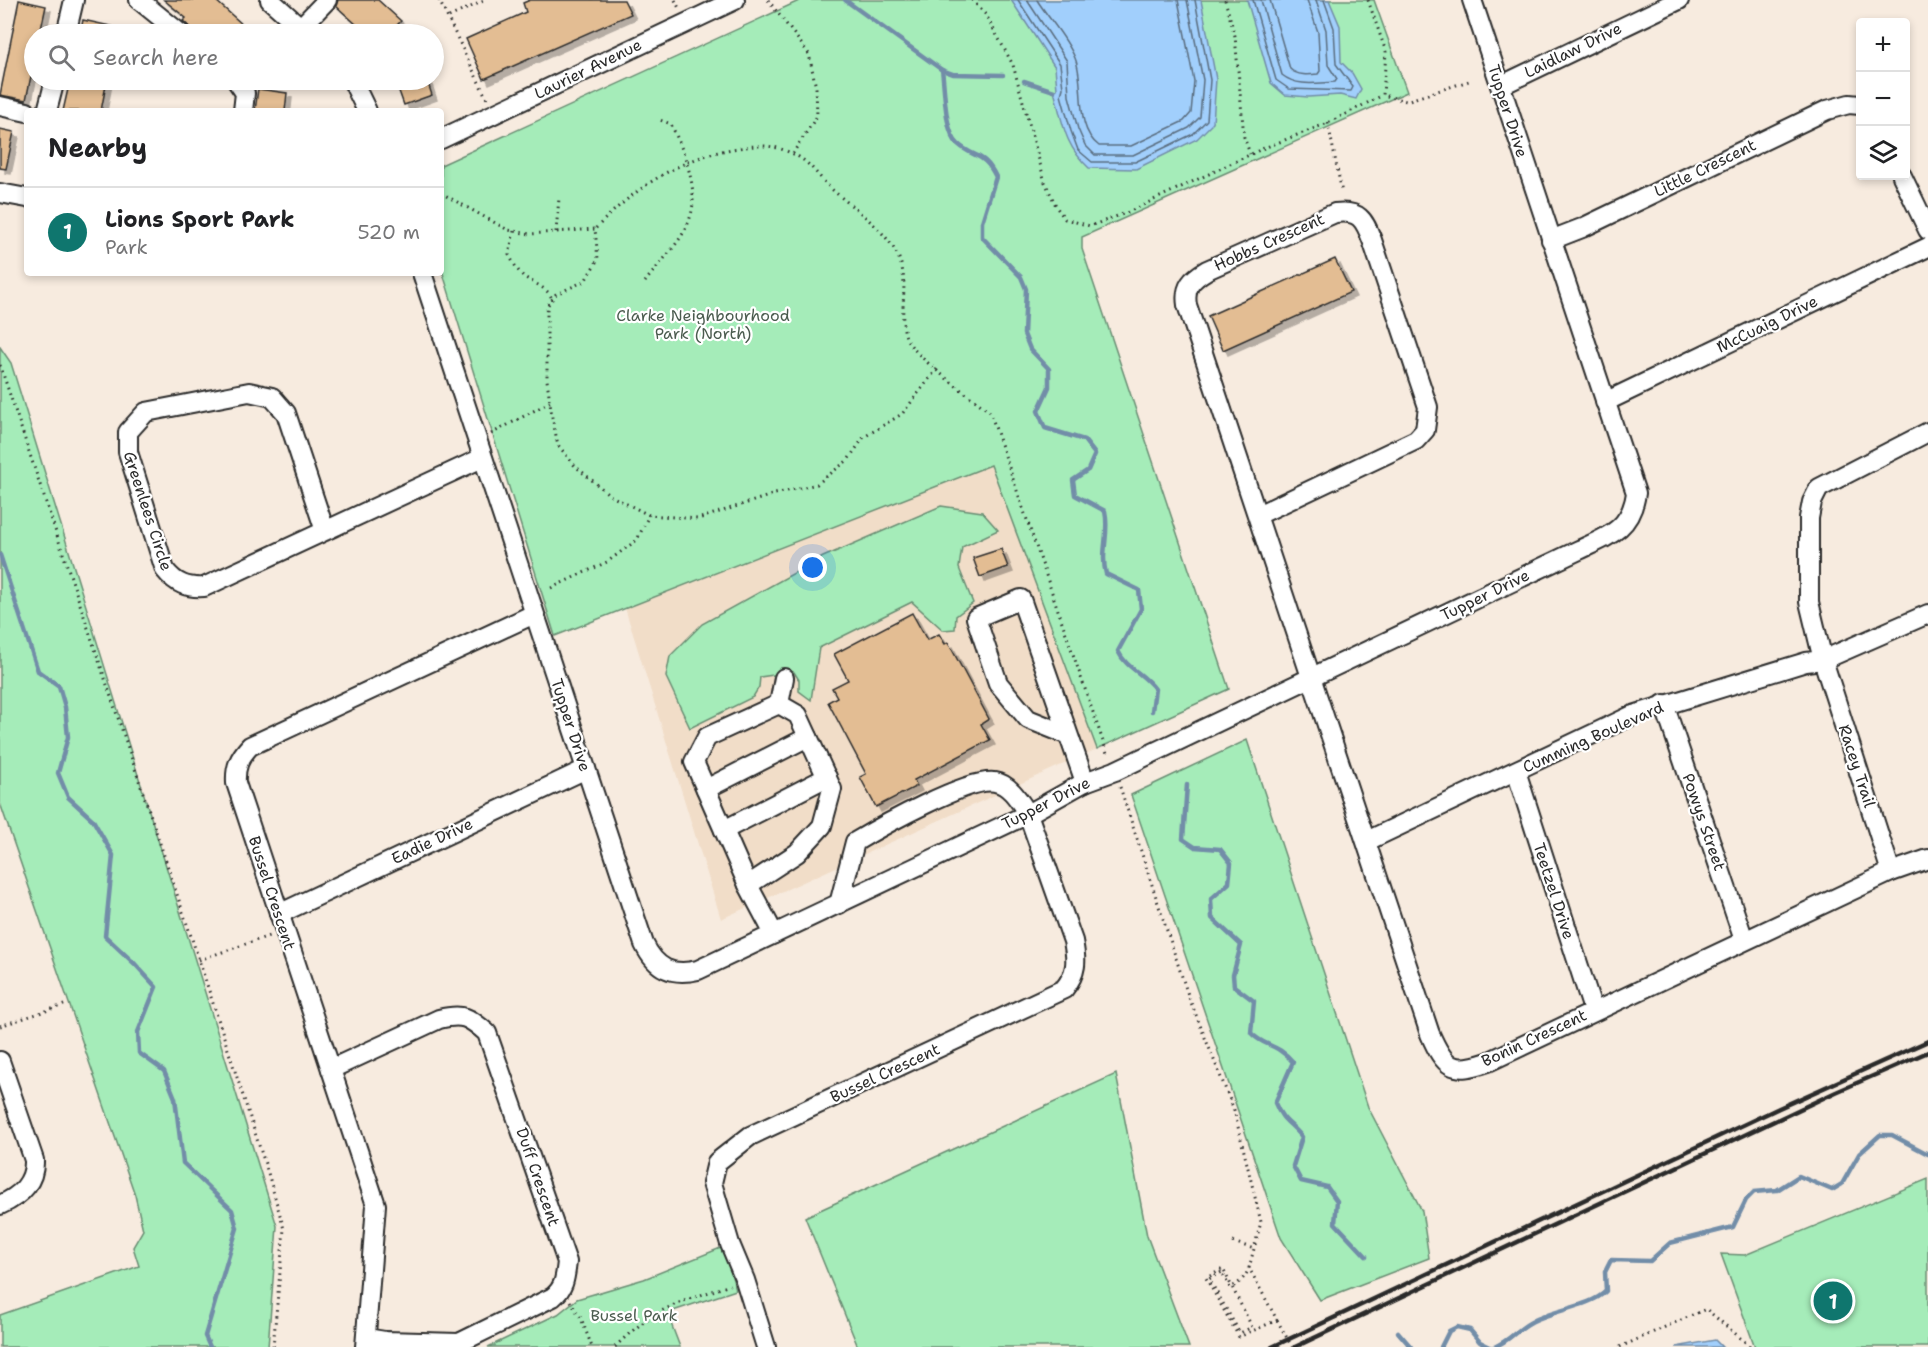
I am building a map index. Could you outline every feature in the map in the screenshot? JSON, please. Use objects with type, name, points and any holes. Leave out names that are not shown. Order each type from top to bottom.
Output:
[{"type":"street","points":[[68,24],[74,0]]},
{"type":"street","points":[[139,0],[169,24]]},
{"type":"street","points":[[270,0],[296,24]]},
{"type":"street","points":[[309,24],[327,0]]},
{"type":"street","name":"Laurier Avenue","points":[[444,138],[735,0]]},
{"type":"street","name":"Tupper Drive","points":[[423,276],[644,944],[658,965],[669,971],[684,973],[698,970],[1028,814],[1085,782],[1115,771],[1579,550],[1611,534],[1625,524],[1634,510],[1636,493],[1472,0]]},
{"type":"street","name":"Laidlaw Drive","points":[[1500,86],[1655,5],[1679,0]]},
{"type":"street","points":[[48,108],[52,90]]},
{"type":"street","points":[[243,90],[245,93],[243,108]]},
{"type":"street","points":[[357,90],[366,108]]},
{"type":"street","name":"Little Crescent","points":[[1551,240],[1582,228],[1827,110],[1849,104],[1856,105]]},
{"type":"street","points":[[0,106],[24,111]]},
{"type":"street","points":[[1904,180],[1928,230]]},
{"type":"street","points":[[0,193],[24,197]]},
{"type":"street","name":"Hobbs Crescent","points":[[1258,515],[1416,440],[1425,430],[1428,407],[1365,220],[1356,213],[1335,213],[1227,261],[1192,279],[1185,292],[1311,678]]},
{"type":"street","name":"McCuaig Drive","points":[[1605,402],[1928,247]]},
{"type":"street","name":"Greenlees Circle","points":[[325,531],[286,412],[272,397],[249,392],[146,412],[128,432],[128,452],[165,570],[172,579],[189,588],[204,587],[325,531],[479,451]]},
{"type":"street","name":"Racey Trail","points":[[1891,872],[1823,660],[1809,602],[1809,518],[1812,502],[1819,488],[1834,478],[1928,432]]},
{"type":"street","points":[[1068,735],[1028,719],[998,683],[976,618],[1021,599],[1085,782]]},
{"type":"street","name":"Bussel Crescent","points":[[366,1342],[376,1205],[236,783],[235,771],[241,756],[250,746],[534,614]]},
{"type":"street","name":"Cumming Boulevard","points":[[1366,841],[1633,715],[1664,704],[1823,660],[1928,614]]},
{"type":"street","points":[[778,704],[784,678]]},
{"type":"street","name":"Bonin Crescent","points":[[1311,678],[1430,1034],[1440,1056],[1452,1067],[1466,1069],[1488,1062],[1743,940],[1891,872],[1928,859]]},
{"type":"street","points":[[748,885],[797,853],[822,826],[832,789],[798,715],[778,704]]},
{"type":"street","points":[[774,934],[748,885],[694,762],[707,737],[778,704]]},
{"type":"street","name":"Powys Street","points":[[1664,704],[1743,940]]},
{"type":"street","points":[[706,789],[808,737]]},
{"type":"street","name":"Eadie Drive","points":[[279,914],[586,769]]},
{"type":"street","name":"Teetzel Drive","points":[[1516,771],[1593,1010]]},
{"type":"street","points":[[724,830],[826,777]]},
{"type":"street","points":[[839,904],[855,842],[901,814],[978,783],[996,782],[1016,795],[1028,814]]},
{"type":"street","name":"Bussel Crescent","points":[[766,1347],[746,1280],[730,1244],[712,1183],[717,1162],[750,1136],[1064,989],[1073,978],[1077,962],[1073,941],[1028,814]]},
{"type":"street","name":"Duff Crescent","points":[[331,1069],[439,1019],[457,1015],[473,1020],[487,1033],[567,1262],[561,1291]]},
{"type":"street","points":[[0,1061],[34,1160],[27,1187],[13,1199],[0,1205]]},
{"type":"street","points":[[366,1342],[459,1343],[561,1291]]},
{"type":"path","points":[[439,0],[494,114]]},
{"type":"path","points":[[449,17],[486,0]]},
{"type":"path","points":[[768,0],[787,21],[809,54],[816,88],[817,116],[793,153]]},
{"type":"path","points":[[972,0],[986,15],[1012,65],[1045,182],[1065,219],[1090,226],[1126,213],[1250,155],[1328,123],[1383,95],[1406,101],[1472,80]]},
{"type":"path","points":[[1225,0],[1235,36],[1244,137],[1250,155]]},
{"type":"path","points":[[1368,0],[1386,52],[1383,95]]},
{"type":"path","points":[[645,282],[679,237],[690,218],[691,181],[671,124],[660,120]]},
{"type":"path","points":[[1328,123],[1342,194]]},
{"type":"path","points":[[444,195],[514,231],[530,234],[595,229],[646,184],[684,162],[719,151],[767,144],[793,153],[812,166],[832,190],[883,234],[898,256],[906,285],[906,338],[925,361],[990,412],[1115,771],[1188,995],[1234,1110],[1261,1222],[1245,1278],[1232,1287]]},
{"type":"path","points":[[556,232],[559,198]]},
{"type":"path","points":[[595,229],[598,259],[585,281],[551,297],[547,306],[547,380],[558,445],[575,466],[611,496],[649,515],[698,519],[775,494],[817,484],[848,460],[864,437],[902,414],[937,369]]},
{"type":"path","points":[[514,231],[509,255],[522,275],[548,291],[551,297]]},
{"type":"path","points":[[0,365],[199,960],[284,1229],[273,1347]]},
{"type":"path","points":[[479,451],[550,402]]},
{"type":"path","points":[[551,588],[608,562],[637,540],[649,515]]},
{"type":"path","points":[[199,960],[269,936]]},
{"type":"path","points":[[0,1026],[67,1004]]},
{"type":"path","points":[[1233,1242],[1254,1250]]},
{"type":"path","points":[[1249,1268],[1292,1347]]},
{"type":"path","points":[[1232,1287],[1230,1288],[1222,1272],[1209,1279],[1240,1334],[1252,1327],[1232,1287],[1223,1269],[1206,1278],[1239,1337],[1277,1320]]},
{"type":"path","points":[[615,1347],[642,1321],[663,1308],[746,1280]]},
{"type":"path","points":[[561,1291],[581,1318],[592,1347]]},
{"type":"path","points":[[1620,1347],[1706,1309],[1751,1347]]},
{"type":"shaded area","points":[[991,464],[1097,749],[721,919],[625,608]]},
{"type":"green space","name":"Clarke Neighbourhood Park (North)","points":[[801,0],[1374,0],[1407,92],[1082,237],[1082,249],[1229,689],[1097,749],[991,465],[555,636],[444,276],[444,164]]},
{"type":"green space","points":[[0,347],[11,363],[277,1226],[268,1347],[0,1347],[0,1315],[139,1266],[133,1247],[143,1230],[135,1195],[0,803]]},
{"type":"green space","points":[[941,506],[982,512],[998,530],[962,547],[959,568],[973,603],[956,616],[955,629],[943,630],[912,602],[819,648],[811,700],[799,691],[799,680],[794,672],[760,677],[759,687],[753,697],[690,728],[666,677],[670,656],[702,624],[823,557]]},
{"type":"green space","points":[[1247,740],[1368,1107],[1422,1211],[1429,1258],[1320,1300],[1281,1238],[1131,795]]},
{"type":"green space","points":[[1116,1074],[1147,1236],[1189,1347],[858,1347],[805,1217]]},
{"type":"green space","points":[[1928,1179],[1928,1347],[1755,1347],[1721,1254],[1745,1255]]},
{"type":"green space","name":"Bussel Park","points":[[723,1247],[736,1290],[667,1313],[680,1347],[488,1347],[558,1314],[577,1299],[644,1279]]},
{"type":"water","points":[[1011,0],[1201,0],[1216,79],[1213,123],[1197,139],[1136,169],[1089,168],[1069,142],[1054,91],[1057,89],[1055,67]]},
{"type":"water","points":[[1247,0],[1329,0],[1340,26],[1341,62],[1352,73],[1361,89],[1356,99],[1340,95],[1308,97],[1285,95],[1271,83]]},
{"type":"water","points":[[1715,1340],[1722,1347],[1676,1347]]},
{"type":"building","points":[[19,0],[46,6],[42,24],[24,24],[24,90],[28,90],[26,100],[0,95]]},
{"type":"building","points":[[164,0],[215,0],[242,24],[186,24],[183,21],[186,18]]},
{"type":"building","points":[[338,0],[378,0],[401,21],[398,24],[356,24],[336,6]]},
{"type":"building","points":[[530,0],[624,0],[631,14],[484,79],[466,39],[526,12],[523,3]]},
{"type":"building","points":[[83,20],[101,24],[82,24]]},
{"type":"building","points":[[68,90],[105,90],[102,108],[64,108]]},
{"type":"building","points":[[258,90],[287,93],[285,108],[255,108]]},
{"type":"building","points":[[399,90],[430,90],[432,95],[404,105]]},
{"type":"building","points":[[0,129],[14,132],[6,169],[0,168]]},
{"type":"building","points":[[1335,259],[1351,292],[1223,350],[1208,316]]},
{"type":"building","points":[[1001,549],[1008,567],[980,577],[973,558]]},
{"type":"building","points":[[912,613],[927,640],[939,634],[945,644],[948,642],[989,719],[981,724],[990,740],[914,780],[917,786],[876,807],[860,777],[866,774],[828,702],[837,697],[832,688],[848,680],[834,654]]},
{"type":"waterway","points":[[845,0],[942,70],[953,74],[1003,75]]},
{"type":"waterway","points":[[942,70],[946,109],[953,138],[964,149],[987,163],[996,177],[982,222],[982,237],[1021,277],[1026,289],[1024,334],[1030,349],[1049,369],[1049,387],[1038,411],[1045,428],[1084,440],[1095,454],[1088,470],[1073,480],[1075,495],[1105,511],[1104,566],[1106,574],[1139,590],[1141,609],[1118,651],[1125,662],[1155,689],[1152,711]]},
{"type":"waterway","points":[[1024,81],[1054,91]]},
{"type":"waterway","points":[[0,555],[38,671],[59,686],[65,707],[68,737],[58,773],[68,797],[93,820],[113,855],[105,936],[156,987],[138,1032],[139,1053],[164,1071],[175,1098],[183,1163],[232,1210],[237,1228],[205,1336],[210,1347]]},
{"type":"waterway","points":[[1187,785],[1183,839],[1195,847],[1220,849],[1231,863],[1229,883],[1211,899],[1212,918],[1241,945],[1233,975],[1234,986],[1254,1001],[1251,1033],[1261,1041],[1282,1051],[1293,1062],[1275,1103],[1284,1118],[1302,1137],[1293,1166],[1301,1181],[1327,1187],[1337,1201],[1335,1223],[1366,1256]]},
{"type":"waterway","points":[[1494,1347],[1533,1321],[1600,1296],[1606,1291],[1605,1272],[1611,1260],[1650,1261],[1670,1243],[1733,1227],[1746,1200],[1754,1192],[1777,1190],[1799,1176],[1832,1190],[1842,1184],[1859,1154],[1880,1135],[1892,1135],[1928,1154]]},
{"type":"waterway","points":[[1441,1347],[1449,1331],[1457,1327],[1470,1330],[1480,1342],[1490,1347]]},
{"type":"waterway","points":[[1398,1332],[1411,1347]]},
{"type":"railway","points":[[1272,1347],[1779,1108],[1928,1041]]},
{"type":"railway","points":[[1295,1347],[1836,1092],[1928,1052]]},
{"type":"place","name":"Lions Sport Park","points":[[1833,1301]]}]
